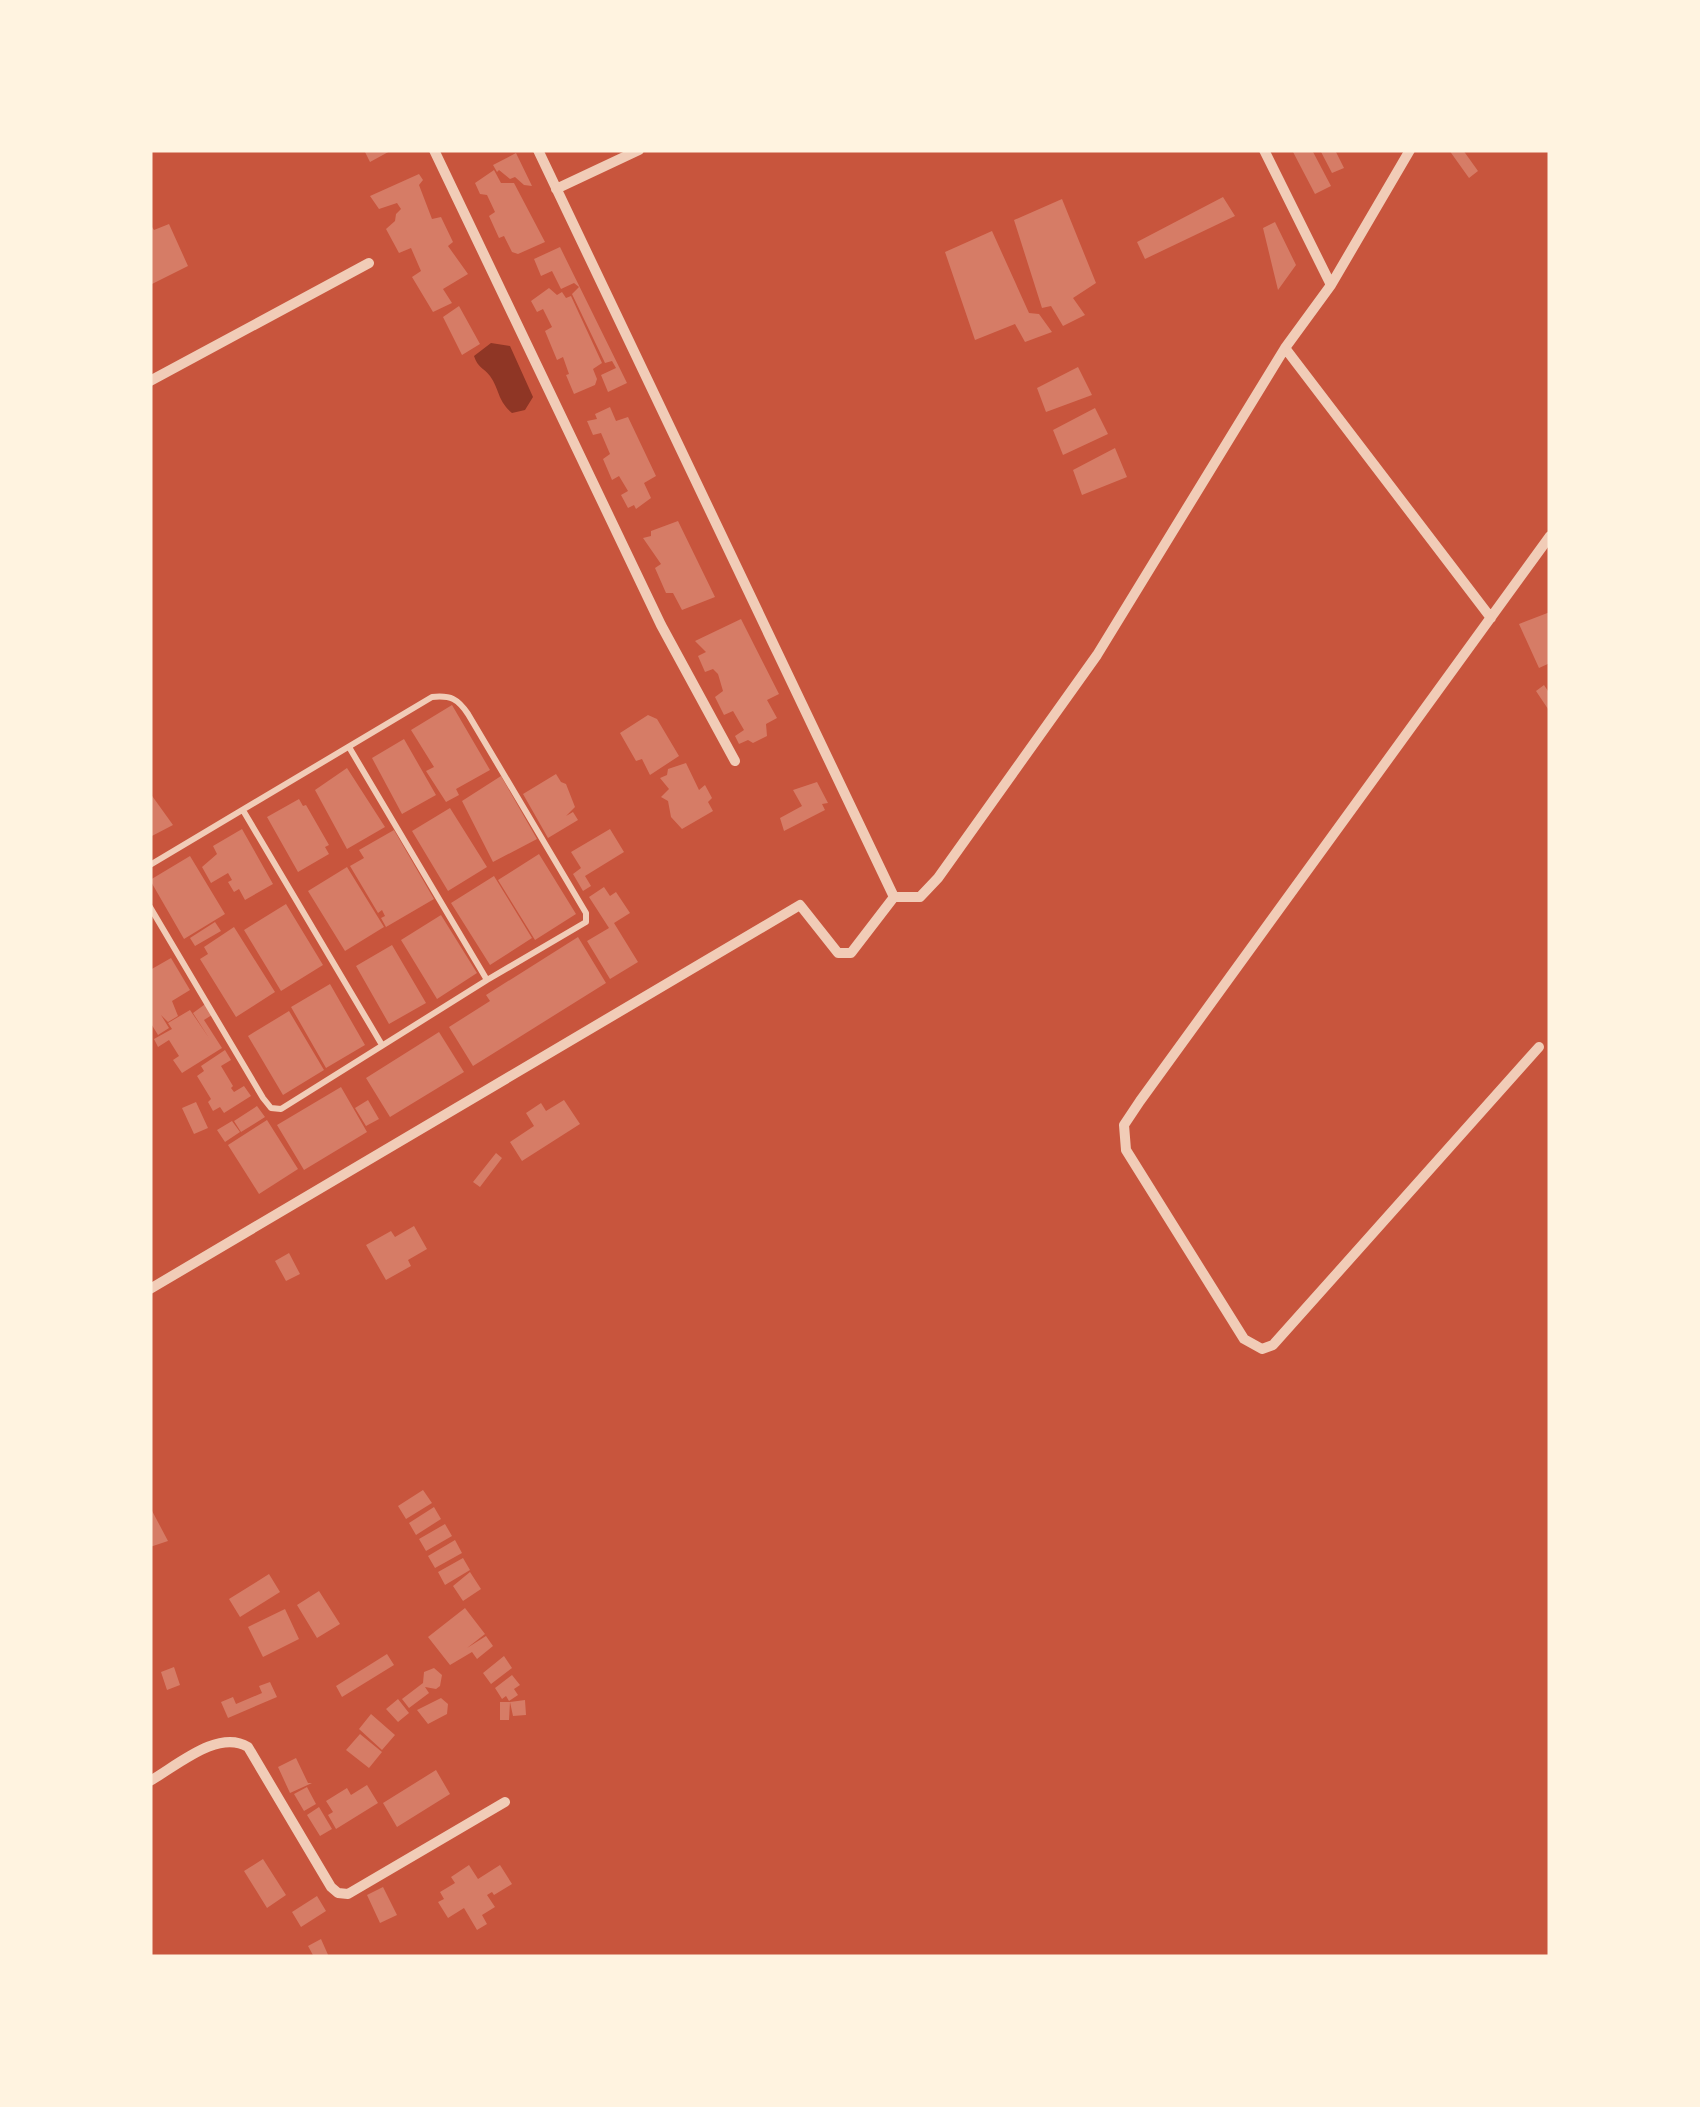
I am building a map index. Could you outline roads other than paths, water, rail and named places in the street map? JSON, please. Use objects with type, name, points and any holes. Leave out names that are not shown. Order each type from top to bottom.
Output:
[{"type":"street","points":[[434,150],[661,625],[735,761]]},
{"type":"street","points":[[538,150],[894,897]]},
{"type":"street","points":[[556,189],[639,150]]},
{"type":"street","points":[[1264,150],[1331,285]]},
{"type":"street","points":[[894,897],[920,896],[938,878],[1098,656],[1286,348],[1331,285],[1410,150]]},
{"type":"street","points":[[150,382],[368,264]]},
{"type":"street","points":[[1286,348],[1491,618]]},
{"type":"street","points":[[1539,1047],[1273,1345],[1262,1349],[1244,1339],[1126,1150],[1124,1125],[1140,1101],[1550,536]]},
{"type":"street","points":[[150,1289],[800,906],[838,952],[851,953],[894,897]]},
{"type":"street","points":[[150,1781],[221,1741],[236,1740],[248,1747],[331,1888],[348,1894],[505,1802]]},
{"type":"lane","points":[[150,865],[432,697],[449,695],[460,702],[582,901],[586,922],[281,1109],[270,1108],[150,906]]},
{"type":"lane","points":[[349,747],[487,980]]},
{"type":"lane","points":[[244,812],[382,1045]]}]
